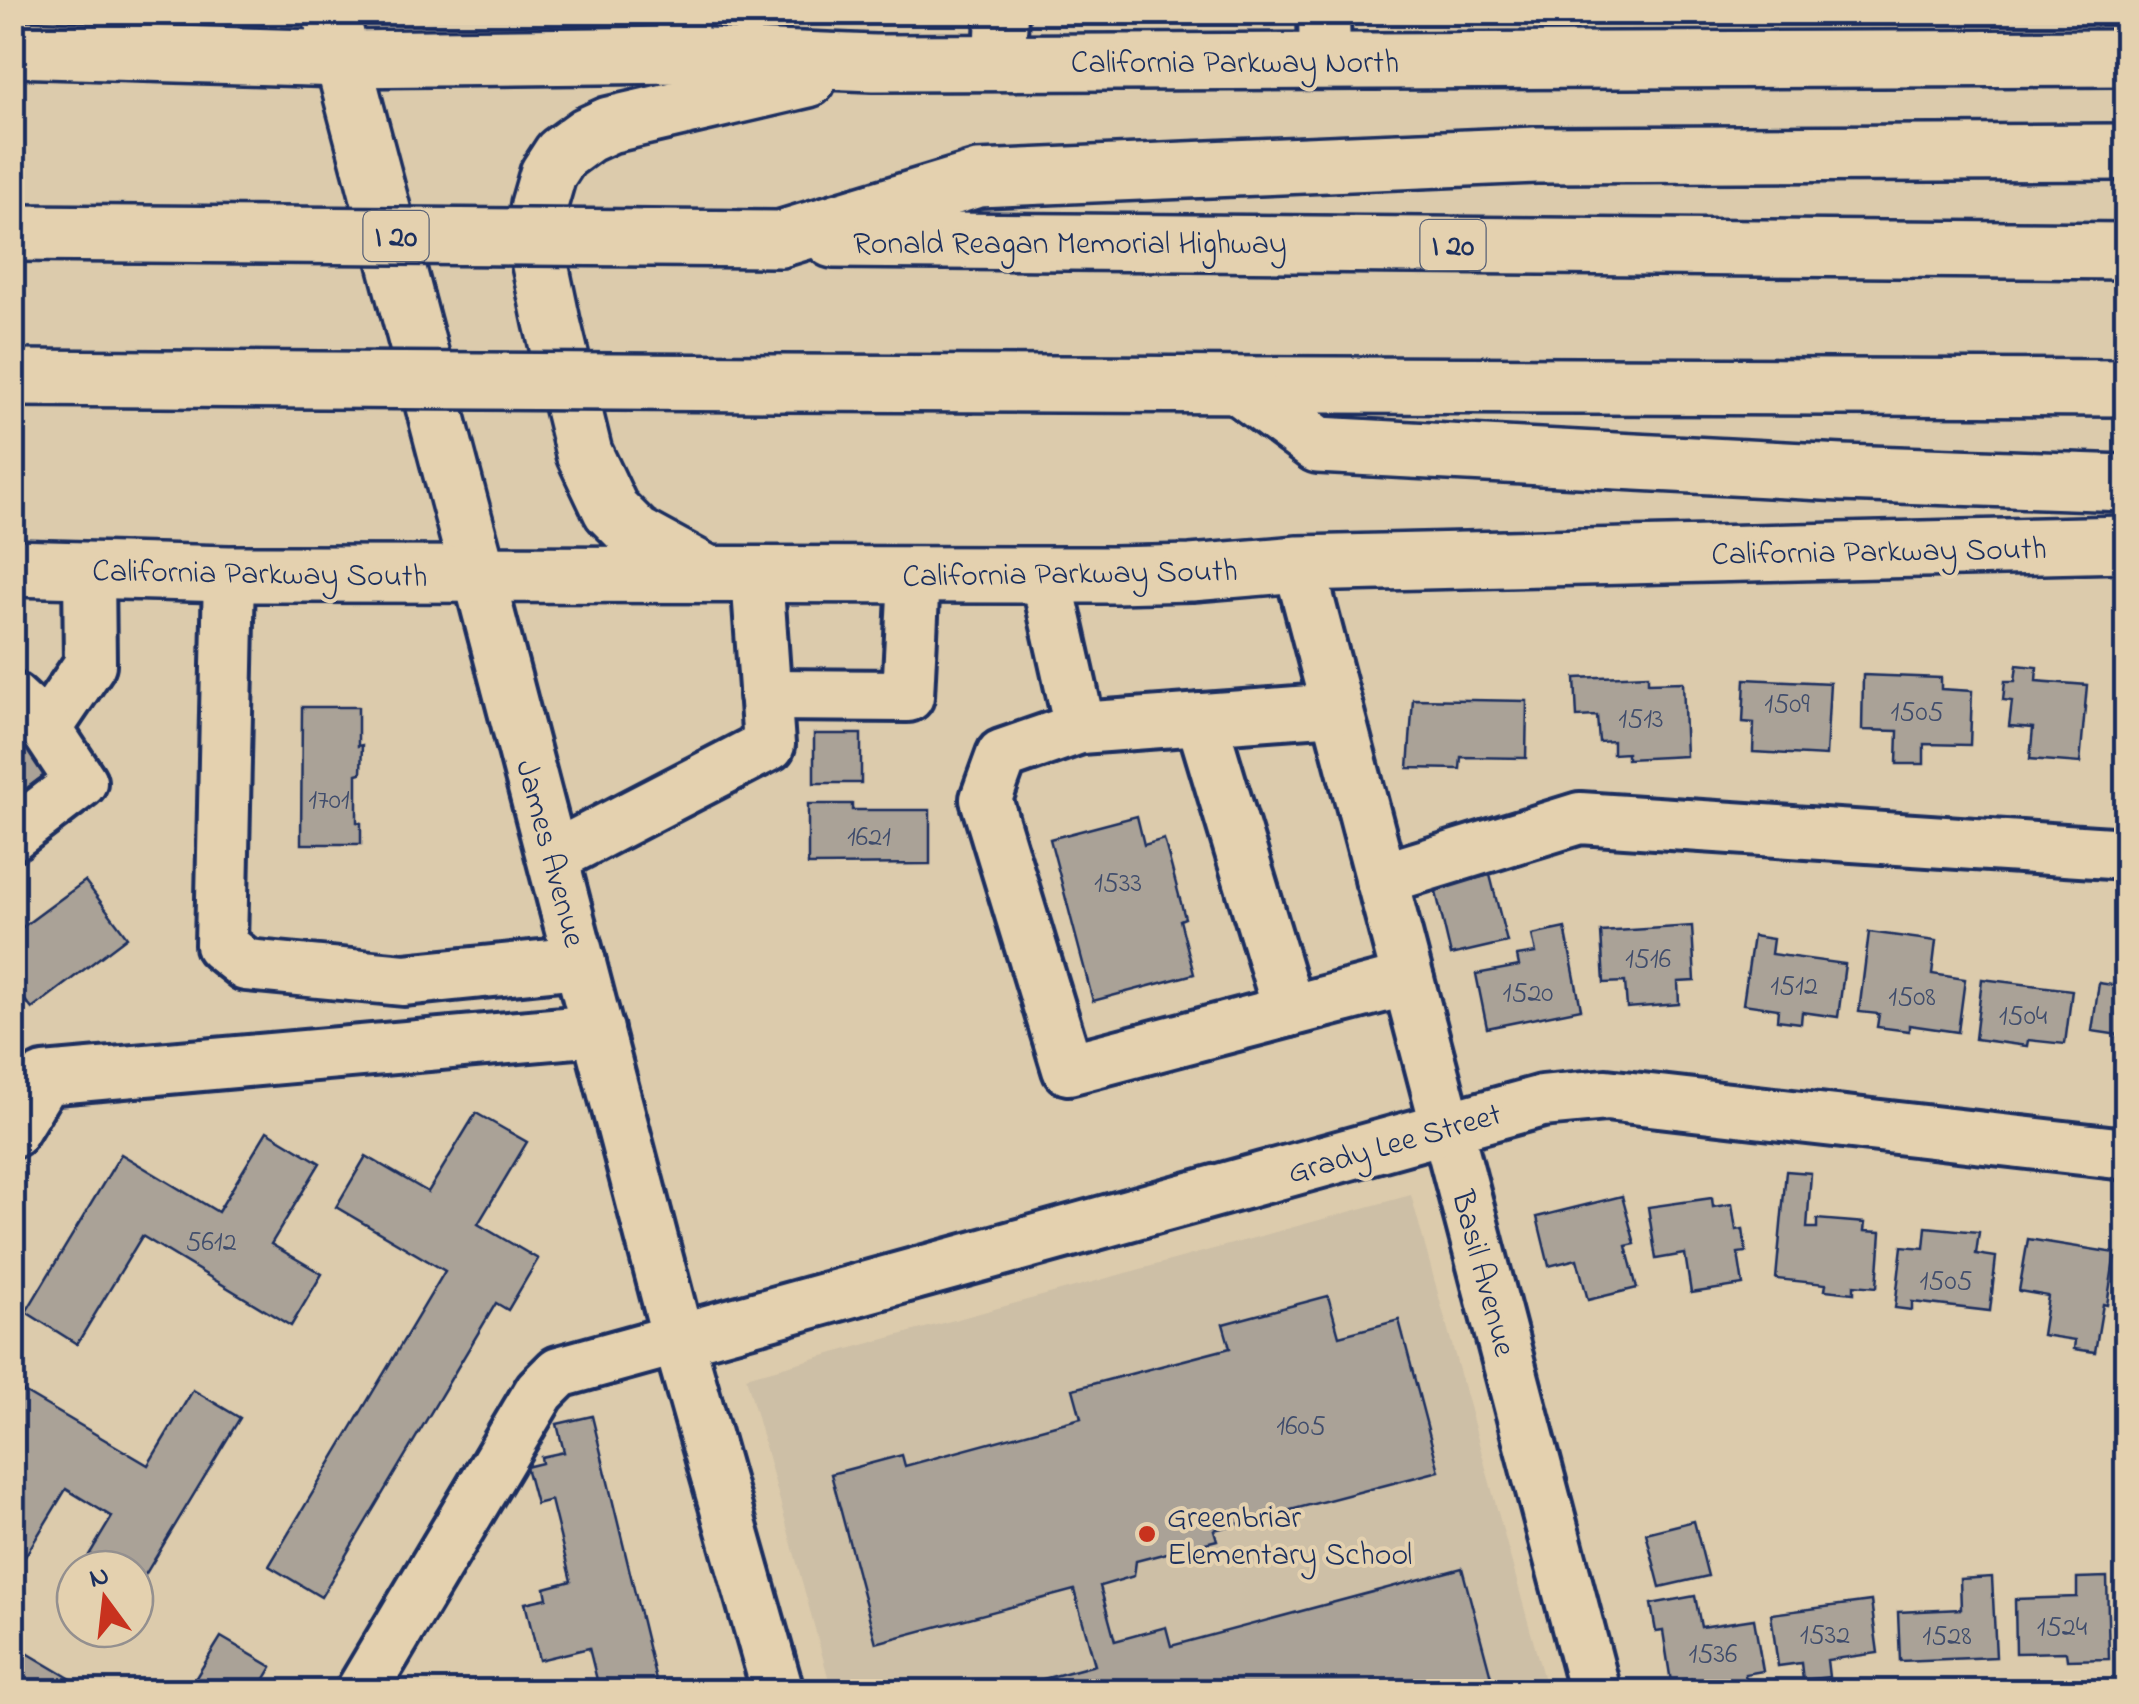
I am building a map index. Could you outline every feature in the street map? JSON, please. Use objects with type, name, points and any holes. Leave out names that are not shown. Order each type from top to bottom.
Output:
[{"type":"main road","name":"California Parkway North","points":[[12,49],[336,36],[682,34],[874,63],[1001,37],[1324,37],[2126,58]]},
{"type":"main road","name":"James Avenue","points":[[336,36],[478,573]]},
{"type":"main road","points":[[732,575],[636,535],[611,510],[593,476],[556,341],[534,236],[539,205],[548,174],[561,154],[609,125],[874,63]]},
{"type":"main road","points":[[780,239],[978,179],[1536,155],[2126,152]]},
{"type":"main road","name":"Ronald Reagan Memorial Highway","points":[[12,233],[2126,251]]},
{"type":"main road","points":[[12,378],[2126,388]]},
{"type":"main road","points":[[1239,386],[1318,445],[1842,473],[2126,483]]},
{"type":"main road","name":"California Parkway South","points":[[12,568],[229,574],[1046,576],[1190,573],[1299,564],[2126,544]]},
{"type":"street","name":"Basil Avenue","points":[[1299,564],[1595,1692]]},
{"type":"street","points":[[18,820],[81,782],[29,713],[90,664],[89,570]]},
{"type":"street","name":"James Avenue","points":[[478,573],[678,1339],[778,1692]]},
{"type":"street","points":[[229,574],[221,945],[246,965],[404,980],[580,962]]},
{"type":"street","points":[[553,857],[769,745],[765,695],[732,575]]},
{"type":"street","points":[[765,695],[908,696],[914,576]]},
{"type":"street","points":[[1046,576],[1080,728]]},
{"type":"street","points":[[1337,709],[1080,728],[1002,755],[986,799],[1068,1068],[1408,980]]},
{"type":"street","points":[[1201,719],[1289,1011]]},
{"type":"street","points":[[1381,878],[1580,818],[2126,854]]},
{"type":"street","points":[[12,1132],[44,1078],[598,1030]]},
{"type":"street","name":"Grady Lee Street","points":[[361,1692],[540,1391],[559,1372],[1542,1101],[1606,1094],[2126,1154]]},
{"type":"shaded area","name":"Greenbriar Elementary School","points":[[1411,1195],[1547,1691],[832,1691],[746,1377]]},
{"type":"building","points":[[2017,665],[2037,667],[2036,681],[2087,685],[2080,763],[2030,759],[2033,728],[2009,726],[2012,701],[2003,700],[2005,681],[2015,681]]},
{"type":"building","points":[[1648,675],[1648,683],[1683,682],[1686,756],[1627,759],[1627,753],[1613,754],[1613,741],[1599,742],[1597,716],[1577,717],[1575,678]]},
{"type":"building","points":[[1863,675],[1941,678],[1941,689],[1972,691],[1970,745],[1924,744],[1924,764],[1897,764],[1898,731],[1862,730]]},
{"type":"building","points":[[1745,679],[1830,683],[1826,756],[1753,752],[1754,723],[1743,722]]},
{"type":"building","points":[[1413,699],[1527,701],[1526,758],[1461,757],[1460,769],[1408,768]]},
{"type":"building","points":[[302,707],[358,707],[358,746],[362,745],[361,773],[357,774],[357,822],[361,823],[361,844],[301,844]]},
{"type":"building","points":[[12,729],[47,773],[12,799]]},
{"type":"building","points":[[814,734],[861,734],[861,783],[814,783]]},
{"type":"building","points":[[808,804],[852,804],[852,810],[930,810],[930,864],[808,865]]},
{"type":"building","points":[[1137,816],[1144,845],[1164,839],[1185,918],[1180,920],[1194,974],[1093,1001],[1050,839]]},
{"type":"building","points":[[1490,875],[1507,942],[1451,955],[1435,888]]},
{"type":"building","points":[[85,881],[127,937],[32,1009],[12,984],[12,935]]},
{"type":"building","points":[[1692,926],[1695,981],[1678,982],[1679,1004],[1627,1008],[1625,982],[1604,983],[1601,932]]},
{"type":"building","points":[[1565,928],[1581,1009],[1487,1028],[1476,974],[1519,966],[1517,956],[1536,953],[1532,935]]},
{"type":"building","points":[[1869,932],[1936,941],[1932,974],[1965,979],[1958,1032],[1909,1025],[1909,1031],[1877,1027],[1879,1014],[1859,1012]]},
{"type":"building","points":[[1753,936],[1773,939],[1771,954],[1845,964],[1838,1017],[1802,1012],[1801,1023],[1777,1020],[1778,1009],[1743,1004]]},
{"type":"building","points":[[1982,979],[2072,990],[2065,1044],[2028,1040],[2027,1046],[1975,1039]]},
{"type":"building","points":[[2099,983],[2126,987],[2126,1036],[2092,1031]]},
{"type":"building","points":[[476,1113],[527,1142],[478,1224],[538,1259],[508,1310],[496,1303],[321,1597],[269,1566],[445,1271],[336,1207],[366,1156],[428,1192]]},
{"type":"building","points":[[267,1131],[320,1163],[271,1244],[322,1274],[291,1326],[142,1236],[77,1344],[26,1312],[121,1154],[218,1212]]},
{"type":"building","points":[[1786,1171],[1811,1173],[1807,1228],[1817,1228],[1817,1219],[1865,1223],[1864,1231],[1881,1232],[1877,1287],[1854,1285],[1854,1293],[1825,1290],[1826,1284],[1776,1279]]},
{"type":"building","points":[[1622,1196],[1635,1244],[1626,1246],[1637,1288],[1588,1300],[1577,1259],[1549,1266],[1537,1217]]},
{"type":"building","points":[[1712,1198],[1713,1207],[1732,1204],[1736,1230],[1743,1229],[1746,1252],[1738,1253],[1743,1285],[1691,1293],[1685,1254],[1656,1259],[1648,1207]]},
{"type":"building","points":[[1926,1227],[1979,1232],[1976,1254],[1996,1257],[1990,1311],[1912,1302],[1912,1310],[1895,1308],[1902,1246],[1924,1248]]},
{"type":"building","points":[[2028,1239],[2115,1253],[2095,1352],[2074,1349],[2075,1340],[2042,1335],[2048,1296],[2019,1291]]},
{"type":"building","points":[[1328,1296],[1339,1336],[1399,1320],[1439,1471],[1214,1530],[1217,1540],[1136,1561],[1134,1576],[1100,1586],[1115,1641],[1166,1627],[1171,1646],[1462,1568],[1495,1692],[995,1692],[1095,1665],[1074,1590],[876,1643],[831,1474],[902,1455],[905,1466],[1081,1418],[1073,1389],[1230,1348],[1223,1324]]},
{"type":"building","points":[[12,1385],[148,1465],[193,1390],[240,1418],[155,1559],[155,1549],[93,1549],[112,1517],[66,1489],[12,1578]]},
{"type":"building","points":[[592,1416],[659,1692],[600,1692],[589,1648],[539,1660],[525,1603],[547,1598],[545,1588],[571,1581],[551,1500],[536,1504],[526,1467],[542,1463],[541,1457],[564,1452],[557,1424]]},
{"type":"building","points":[[1694,1521],[1708,1576],[1660,1587],[1646,1533]]},
{"type":"building","points":[[1992,1577],[1996,1657],[1900,1661],[1898,1612],[1961,1609],[1960,1579]]},
{"type":"building","points":[[2107,1577],[2109,1659],[2067,1660],[2066,1652],[2016,1653],[2015,1599],[2077,1597],[2077,1578]]},
{"type":"building","points":[[1695,1596],[1701,1627],[1754,1619],[1763,1671],[1745,1674],[1748,1692],[1693,1692],[1691,1679],[1671,1682],[1663,1631],[1656,1632],[1651,1604]]},
{"type":"building","points":[[1871,1601],[1878,1653],[1827,1660],[1829,1677],[1803,1680],[1801,1663],[1778,1666],[1771,1614]]},
{"type":"building","points":[[221,1637],[272,1667],[257,1692],[187,1692]]},
{"type":"building","points":[[12,1644],[93,1692],[12,1692]]},
{"type":"place","name":"Greenbriar Elementary School","points":[[1147,1534]]}]
